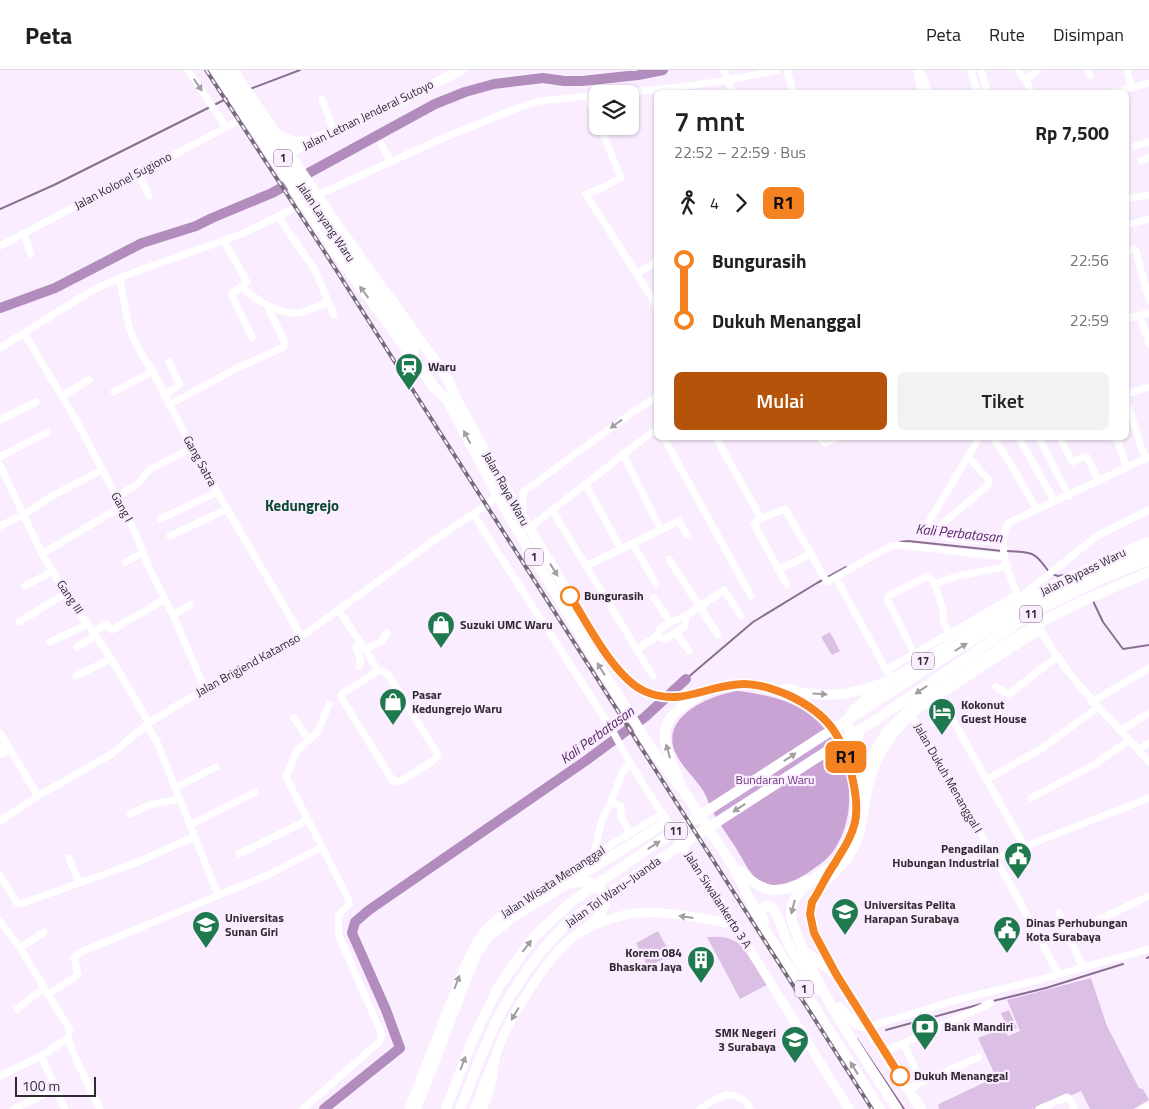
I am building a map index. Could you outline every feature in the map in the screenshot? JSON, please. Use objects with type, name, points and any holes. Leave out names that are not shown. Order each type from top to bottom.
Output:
[{"type":"highway","name":"Jalan Raya Waru","points":[[215,70],[340,260],[434,387],[452,400],[526,524],[616,667],[631,682],[646,692],[670,698],[744,684],[772,688],[819,713],[832,727],[838,737],[852,774],[856,808],[855,821],[848,842],[834,863],[824,872]]},
{"type":"highway","name":"Jalan Layang Waru","points":[[224,70],[341,245],[398,323],[413,340],[452,400]]},
{"type":"highway","name":"Jalan Raya Waru","points":[[233,70],[384,291],[446,376],[452,400],[505,509],[640,732],[687,796],[733,866]]},
{"type":"highway","name":"Jalan Letnan Jenderal Sutoyo","points":[[276,162],[296,163],[314,140],[396,103],[461,70]]},
{"type":"highway","points":[[277,135],[294,142],[314,140]]},
{"type":"highway","points":[[284,174],[285,165],[296,163],[314,140]]},
{"type":"highway","name":"Jalan Bypass Waru","points":[[1086,585],[1149,542]]},
{"type":"highway","name":"Jalan Tol Waru–Juanda","points":[[1086,585],[1149,551]]},
{"type":"highway","name":"Jalan Tol Waru–Juanda","points":[[446,1109],[472,1040],[499,986],[534,937],[553,917],[586,891],[651,847],[987,631],[1086,585],[1149,560]]},
{"type":"highway","points":[[1073,591],[1086,585],[1146,574]]},
{"type":"highway","name":"Jalan Bypass Waru","points":[[772,688],[820,695],[834,695],[863,690],[906,672],[1019,598],[1073,591]]},
{"type":"highway","name":"Jalan Tol Waru–Juanda","points":[[460,1109],[496,1022],[509,998],[545,946],[569,921],[666,855],[883,715],[989,641],[1073,591]]},
{"type":"highway","name":"17","points":[[856,808],[864,772],[880,742],[896,722],[1039,627],[1073,591]]},
{"type":"highway","points":[[906,672],[852,712],[848,716],[847,723],[853,734],[862,735],[912,711]]},
{"type":"highway","points":[[687,796],[668,753],[665,741],[668,719],[680,707],[701,695],[717,689]]},
{"type":"highway","points":[[856,808],[867,798]]},
{"type":"highway","points":[[416,1109],[472,964],[481,946],[496,929],[664,818]]},
{"type":"highway","name":"1","points":[[834,863],[822,888],[812,902],[811,924],[836,974],[921,1109]]},
{"type":"highway","name":"1","points":[[733,866],[759,887],[773,891],[796,886],[824,872]]},
{"type":"highway","name":"1","points":[[733,866],[765,930],[876,1107]]},
{"type":"highway","name":"1","points":[[824,872],[800,891],[792,907],[792,923],[820,985],[897,1109]]},
{"type":"highway","points":[[565,884],[579,881],[591,882],[601,889],[605,898],[605,906],[602,912],[579,933]]},
{"type":"highway","points":[[781,953],[760,913],[765,906],[770,906],[776,910],[783,932],[804,972],[828,998]]},
{"type":"highway","points":[[803,951],[836,974]]},
{"type":"highway","points":[[820,985],[853,1022],[868,1027]]},
{"type":"highway","points":[[475,1109],[495,1058]]},
{"type":"main road","name":"Jalan Siwalankerto 3 A","points":[[664,818],[734,924],[849,1109]]},
{"type":"main road","points":[[483,1109],[493,1079],[495,1058],[509,1023],[528,992],[558,953],[579,933],[612,918],[636,913],[655,913],[734,924]]},
{"type":"street","points":[[188,70],[226,127]]},
{"type":"street","points":[[724,70],[731,90]]},
{"type":"street","points":[[672,90],[687,89],[727,79],[777,70]]},
{"type":"street","points":[[787,70],[792,90]]},
{"type":"street","points":[[918,70],[921,90]]},
{"type":"street","points":[[918,70],[924,78],[928,90]]},
{"type":"street","points":[[971,70],[976,90]]},
{"type":"street","points":[[981,70],[986,90]]},
{"type":"street","points":[[1018,70],[1026,80],[1029,90]]},
{"type":"street","points":[[1026,80],[1037,70]]},
{"type":"street","points":[[1127,70],[1132,88]]},
{"type":"street","points":[[1124,90],[1149,83]]},
{"type":"street","points":[[639,92],[654,91]]},
{"type":"street","points":[[318,195],[483,121],[520,107],[539,102],[587,96],[589,101]]},
{"type":"street","points":[[322,100],[334,131]]},
{"type":"street","name":"Jalan Kolonel Sugiono","points":[[0,246],[246,116]]},
{"type":"street","points":[[604,135],[621,178],[586,194],[654,302]]},
{"type":"street","points":[[1135,146],[1149,142]]},
{"type":"street","points":[[381,144],[391,162]]},
{"type":"street","points":[[1141,161],[1149,157]]},
{"type":"street","points":[[138,173],[149,196]]},
{"type":"street","points":[[1129,198],[1149,195]]},
{"type":"street","points":[[0,348],[91,291],[120,278],[224,241],[303,204]]},
{"type":"street","points":[[278,217],[314,270],[334,315]]},
{"type":"street","points":[[1129,224],[1149,219]]},
{"type":"street","points":[[24,234],[31,254]]},
{"type":"street","points":[[224,241],[247,282],[232,293],[232,296],[252,337]]},
{"type":"street","points":[[1129,251],[1135,250],[1140,262],[1149,300]]},
{"type":"street","points":[[1140,262],[1149,260]]},
{"type":"street","points":[[637,274],[654,263]]},
{"type":"street","name":"Gang Satra","points":[[120,278],[132,334],[138,348],[153,371],[192,448],[301,636]]},
{"type":"street","points":[[241,287],[257,300],[290,313],[300,312],[328,302]]},
{"type":"street","points":[[169,405],[235,369],[284,346],[284,341],[268,304]]},
{"type":"street","points":[[1129,318],[1149,313]]},
{"type":"street","points":[[1140,316],[1149,344]]},
{"type":"street","name":"Gang I","points":[[24,333],[62,396],[122,506],[205,689]]},
{"type":"street","points":[[164,395],[180,385],[170,362]]},
{"type":"street","points":[[114,392],[153,371]]},
{"type":"street","points":[[62,396],[89,380]]},
{"type":"street","points":[[1129,393],[1149,387]]},
{"type":"street","points":[[654,398],[523,492],[526,524],[552,510],[654,432]]},
{"type":"street","points":[[0,420],[36,402]]},
{"type":"street","points":[[1019,598],[1004,555],[1003,542],[1008,523],[1147,458],[1129,407]]},
{"type":"street","points":[[0,457],[48,432]]},
{"type":"street","points":[[665,440],[751,596]]},
{"type":"street","points":[[717,440],[761,518]]},
{"type":"street","points":[[978,440],[928,526],[933,532],[946,536],[1003,542]]},
{"type":"street","points":[[994,440],[1009,461],[1037,510]]},
{"type":"street","points":[[1020,440],[1055,502]]},
{"type":"street","points":[[1040,440],[1069,496]]},
{"type":"street","points":[[1061,440],[1072,462],[1088,457],[1099,481]]},
{"type":"street","points":[[1117,440],[1127,468]]},
{"type":"street","points":[[116,497],[139,483],[148,470],[192,448]]},
{"type":"street","points":[[623,454],[661,530]]},
{"type":"street","points":[[933,532],[989,484],[988,480],[968,457]]},
{"type":"street","name":"Gang III","points":[[0,466],[2,476],[42,554],[111,659],[148,724],[157,742],[218,895]]},
{"type":"street","points":[[0,526],[102,470]]},
{"type":"street","points":[[587,487],[621,549]]},
{"type":"street","points":[[494,488],[495,494],[491,502],[499,504],[505,509]]},
{"type":"street","points":[[160,519],[217,492]]},
{"type":"street","name":"Jalan Brigjend Katamso","points":[[0,821],[38,796],[110,755],[148,724],[205,689],[301,636],[491,502]]},
{"type":"street","points":[[42,554],[122,506]]},
{"type":"street","points":[[170,536],[227,509]]},
{"type":"street","points":[[695,514],[703,509]]},
{"type":"street","points":[[552,510],[653,676]]},
{"type":"street","points":[[787,585],[754,525],[755,521],[761,518],[787,510],[827,582],[891,546],[898,545],[1004,555]]},
{"type":"street","points":[[836,578],[887,672],[914,653],[1019,598],[1097,536],[1149,510]]},
{"type":"street","name":"Jalan Siwalankerto 3 A","points":[[473,514],[611,728],[664,818]]},
{"type":"street","points":[[586,566],[679,521],[687,535]]},
{"type":"street","points":[[633,544],[656,584]]},
{"type":"street","points":[[126,562],[144,552]]},
{"type":"street","points":[[778,570],[811,554]]},
{"type":"street","points":[[669,559],[718,635]]},
{"type":"street","points":[[934,584],[958,576],[1008,566]]},
{"type":"street","points":[[25,586],[52,571]]},
{"type":"street","points":[[914,653],[887,599],[890,594],[928,576],[930,577],[944,610],[943,620],[949,635]]},
{"type":"street","points":[[636,649],[657,636],[659,630],[670,622],[686,616],[724,590],[741,616]]},
{"type":"street","points":[[19,622],[66,593]]},
{"type":"street","points":[[654,598],[670,622]]},
{"type":"street","points":[[77,647],[107,624],[112,630],[165,599]]},
{"type":"street","points":[[173,615],[190,605]]},
{"type":"street","points":[[339,611],[378,671],[382,671],[388,676],[438,755],[434,760],[399,782],[393,780],[341,697],[342,694],[378,671]]},
{"type":"street","points":[[657,636],[666,639],[685,626],[686,616]]},
{"type":"street","points":[[50,642],[88,624]]},
{"type":"street","points":[[822,888],[846,863],[854,849],[863,826],[867,798],[875,767],[885,747],[912,711],[941,695],[1039,627],[1094,705],[1149,762]]},
{"type":"street","points":[[676,632],[689,651]]},
{"type":"street","points":[[365,649],[381,642],[387,633]]},
{"type":"street","points":[[359,666],[361,661],[356,647],[360,642]]},
{"type":"street","points":[[996,687],[1008,694],[1010,693],[1058,656]]},
{"type":"street","points":[[76,676],[111,659]]},
{"type":"street","points":[[986,780],[1041,749],[1094,705],[1149,668]]},
{"type":"street","points":[[941,695],[986,780],[1025,846]]},
{"type":"street","points":[[303,1109],[379,1042],[382,1036],[339,936],[338,916],[349,904],[349,900],[335,869],[286,777],[297,750],[318,732],[329,704]]},
{"type":"street","name":"Jalan Dukuh Menanggal I","points":[[912,711],[1058,973]]},
{"type":"street","points":[[1120,731],[1149,713]]},
{"type":"street","points":[[294,718],[308,739]]},
{"type":"street","points":[[0,733],[3,751],[38,796]]},
{"type":"street","points":[[1031,798],[1094,765],[1129,740]]},
{"type":"street","points":[[1138,750],[1149,743]]},
{"type":"street","points":[[593,857],[602,820],[622,773],[630,763]]},
{"type":"street","points":[[174,788],[216,767]]},
{"type":"street","points":[[190,825],[254,792]]},
{"type":"street","points":[[995,858],[1149,798]]},
{"type":"street","points":[[130,814],[149,805],[179,799]]},
{"type":"street","points":[[611,802],[621,806],[621,818],[630,833]]},
{"type":"street","name":"Jalan Wisata Menanggal","points":[[408,1109],[462,970],[482,932],[506,911],[630,833],[664,818]]},
{"type":"street","points":[[239,854],[308,820]]},
{"type":"street","points":[[0,875],[19,904],[133,864],[194,837]]},
{"type":"street","points":[[17,1008],[46,991],[78,976],[74,958],[77,955],[270,874],[322,847]]},
{"type":"street","points":[[69,858],[79,882]]},
{"type":"street","points":[[1094,922],[1149,896]]},
{"type":"street","points":[[1059,913],[1082,966]]},
{"type":"street","points":[[0,921],[20,948],[70,1030],[68,1038],[75,1057],[100,1109]]},
{"type":"street","points":[[20,948],[44,932]]},
{"type":"street","points":[[868,1027],[953,1001],[1149,949]]},
{"type":"street","points":[[884,1052],[991,1003]]},
{"type":"street","points":[[0,1076],[41,1056],[68,1038]]},
{"type":"street","points":[[903,1043],[922,1082]]},
{"type":"street","points":[[41,1056],[65,1109]]},
{"type":"street","points":[[909,1090],[922,1082],[979,1057]]},
{"type":"street","points":[[14,1109],[56,1088]]},
{"type":"street","points":[[700,1109],[730,1094],[739,1096],[751,1109]]},
{"type":"street","points":[[1039,1109],[1067,1097],[1070,1099],[1074,1109]]},
{"type":"street","points":[[1143,1109],[1149,1106]]},
{"type":"shaded area","points":[[830,632],[840,651],[832,655],[821,637]]},
{"type":"shaded area","points":[[658,931],[671,955],[648,967],[636,943]]},
{"type":"shaded area","points":[[707,937],[725,937],[740,945],[751,957],[767,985],[740,999]]},
{"type":"shaded area","points":[[1091,978],[1107,1026],[1139,1088],[1143,1089],[1149,1100],[1133,1109],[1090,1109],[1081,1091],[1041,1109],[939,1109],[938,1105],[941,1103],[996,1077],[978,1038],[1004,1028],[1008,1036],[1020,1031],[1007,1000]]},
{"type":"shaded area","points":[[1009,1010],[1017,1028],[1009,1032],[1001,1013]]},
{"type":"green space","name":"Bundaran Waru","points":[[738,691],[782,700],[806,712],[821,724],[833,740],[847,776],[848,814],[843,833],[834,850],[827,859],[812,870],[782,886],[776,887],[764,884],[750,871],[717,820],[704,792],[680,761],[672,742],[674,730],[679,720],[689,711],[700,703],[726,693]]},
{"type":"waterway","points":[[250,89],[300,70]]},
{"type":"waterway","points":[[0,308],[55,288],[142,243],[196,226],[272,193],[435,104],[465,92],[494,84],[543,78],[582,81],[638,75],[663,70]]},
{"type":"waterway","points":[[214,105],[230,97]]},
{"type":"waterway","points":[[0,209],[54,185],[210,107]]},
{"type":"waterway","name":"Kali Perbatasan","points":[[900,542],[908,541],[1002,551]]},
{"type":"waterway","name":"Kali Perbatasan","points":[[1007,551],[1032,554],[1040,560],[1049,572]]},
{"type":"waterway","name":"Kali Perbatasan","points":[[686,679],[753,622],[846,567]]},
{"type":"waterway","name":"Kali Perbatasan","points":[[1052,574],[1064,575]]},
{"type":"waterway","name":"Kali Perbatasan","points":[[1093,601],[1103,622],[1123,649],[1149,645]]},
{"type":"waterway","name":"Kali Perbatasan","points":[[324,1109],[400,1048],[386,1010],[352,933],[355,922],[369,910],[584,762],[645,717],[686,679]]},
{"type":"waterway","points":[[993,1001],[1046,988],[1123,964]]},
{"type":"waterway","points":[[886,1030],[981,1004]]},
{"type":"waterway","points":[[857,1039],[904,1109]]},
{"type":"railway","points":[[206,70],[324,251],[872,1109]]},
{"type":"bus line","name":"R1","points":[[570,596],[616,667],[640,689],[657,696],[670,698],[732,685],[744,684],[772,688],[819,713],[832,727],[843,748],[852,774],[857,805],[855,821],[848,842],[812,902],[810,909],[811,924],[836,974],[900,1076]]},
{"type":"place","name":"Waru","points":[[409,391]]},
{"type":"place","name":"Bungurasih","points":[[570,596]]},
{"type":"place","name":"Suzuki UMC Waru","points":[[441,649]]},
{"type":"place","name":"Pasar Kedungrejo Waru","points":[[393,726]]},
{"type":"place","name":"Kokonut Guest House","points":[[942,736]]},
{"type":"place","name":"Pengadilan Hubungan Industrial","points":[[1018,880]]},
{"type":"place","name":"Universitas Pelita Harapan Surabaya","points":[[845,936]]},
{"type":"place","name":"Universitas Sunan Giri","points":[[206,949]]},
{"type":"place","name":"Dinas Perhubungan Kota Surabaya","points":[[1007,954]]},
{"type":"place","name":"Korem 084 Bhaskara Jaya","points":[[701,984]]},
{"type":"place","name":"Bank Mandiri","points":[[925,1051]]},
{"type":"place","name":"SMK Negeri 3 Surabaya","points":[[795,1064]]},
{"type":"place","name":"Dukuh Menanggal","points":[[900,1076]]},
{"type":"district","name":"Kedungrejo","points":[[302,506]]}]
